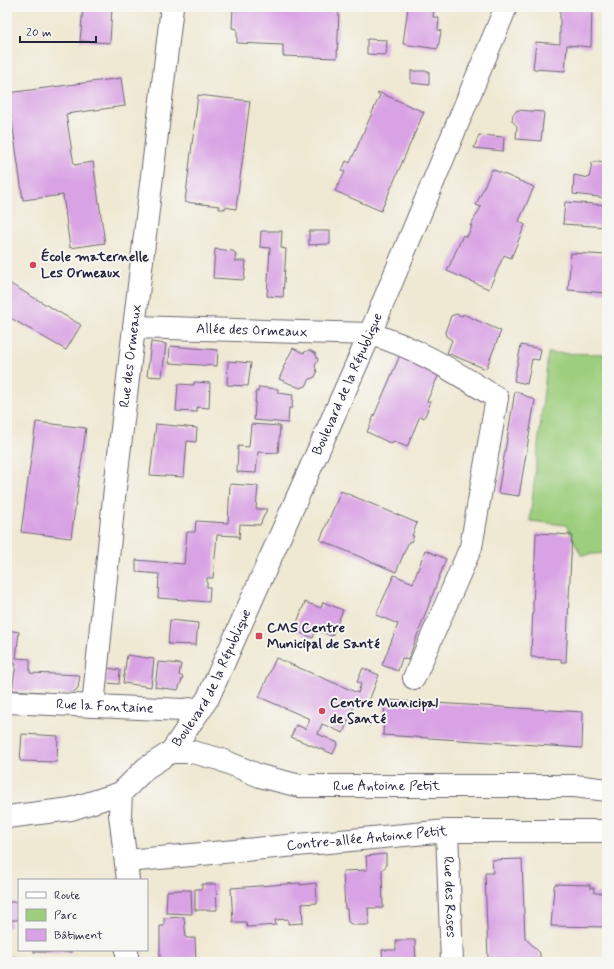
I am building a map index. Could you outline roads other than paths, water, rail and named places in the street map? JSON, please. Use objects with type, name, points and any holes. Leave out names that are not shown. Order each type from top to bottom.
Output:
[{"type":"street","name":"Rue des Ormeaux","points":[[93,706],[134,327],[172,7]]},
{"type":"street","name":"Boulevard de la République","points":[[171,752],[208,698],[370,334],[506,7]]},
{"type":"street","name":"Allée des Ormeaux","points":[[134,327],[370,334],[391,340],[436,360],[497,398],[471,547],[414,678]]},
{"type":"street","name":"Rue la Fontaine","points":[[7,702],[183,710],[202,708]]},
{"type":"street","name":"Rue Antoine Petit","points":[[171,752],[192,752],[212,757],[260,776],[300,786],[575,786],[607,790]]},
{"type":"street","points":[[7,817],[71,810],[121,793],[146,768],[171,752]]},
{"type":"street","points":[[121,793],[120,815],[128,871]]},
{"type":"street","name":"Contre-allée Antoine Petit","points":[[128,871],[447,831],[607,831]]},
{"type":"street","name":"Rue des Roses","points":[[447,831],[452,962]]},
{"type":"street","points":[[127,951],[127,962]]},
{"type":"place","name":"École maternelle Les Ormeaux","points":[[33,265]]},
{"type":"place","name":"CMS Centre Municipal de Santé","points":[[259,636]]},
{"type":"place","name":"Centre Municipal de Santé","points":[[322,711]]}]
